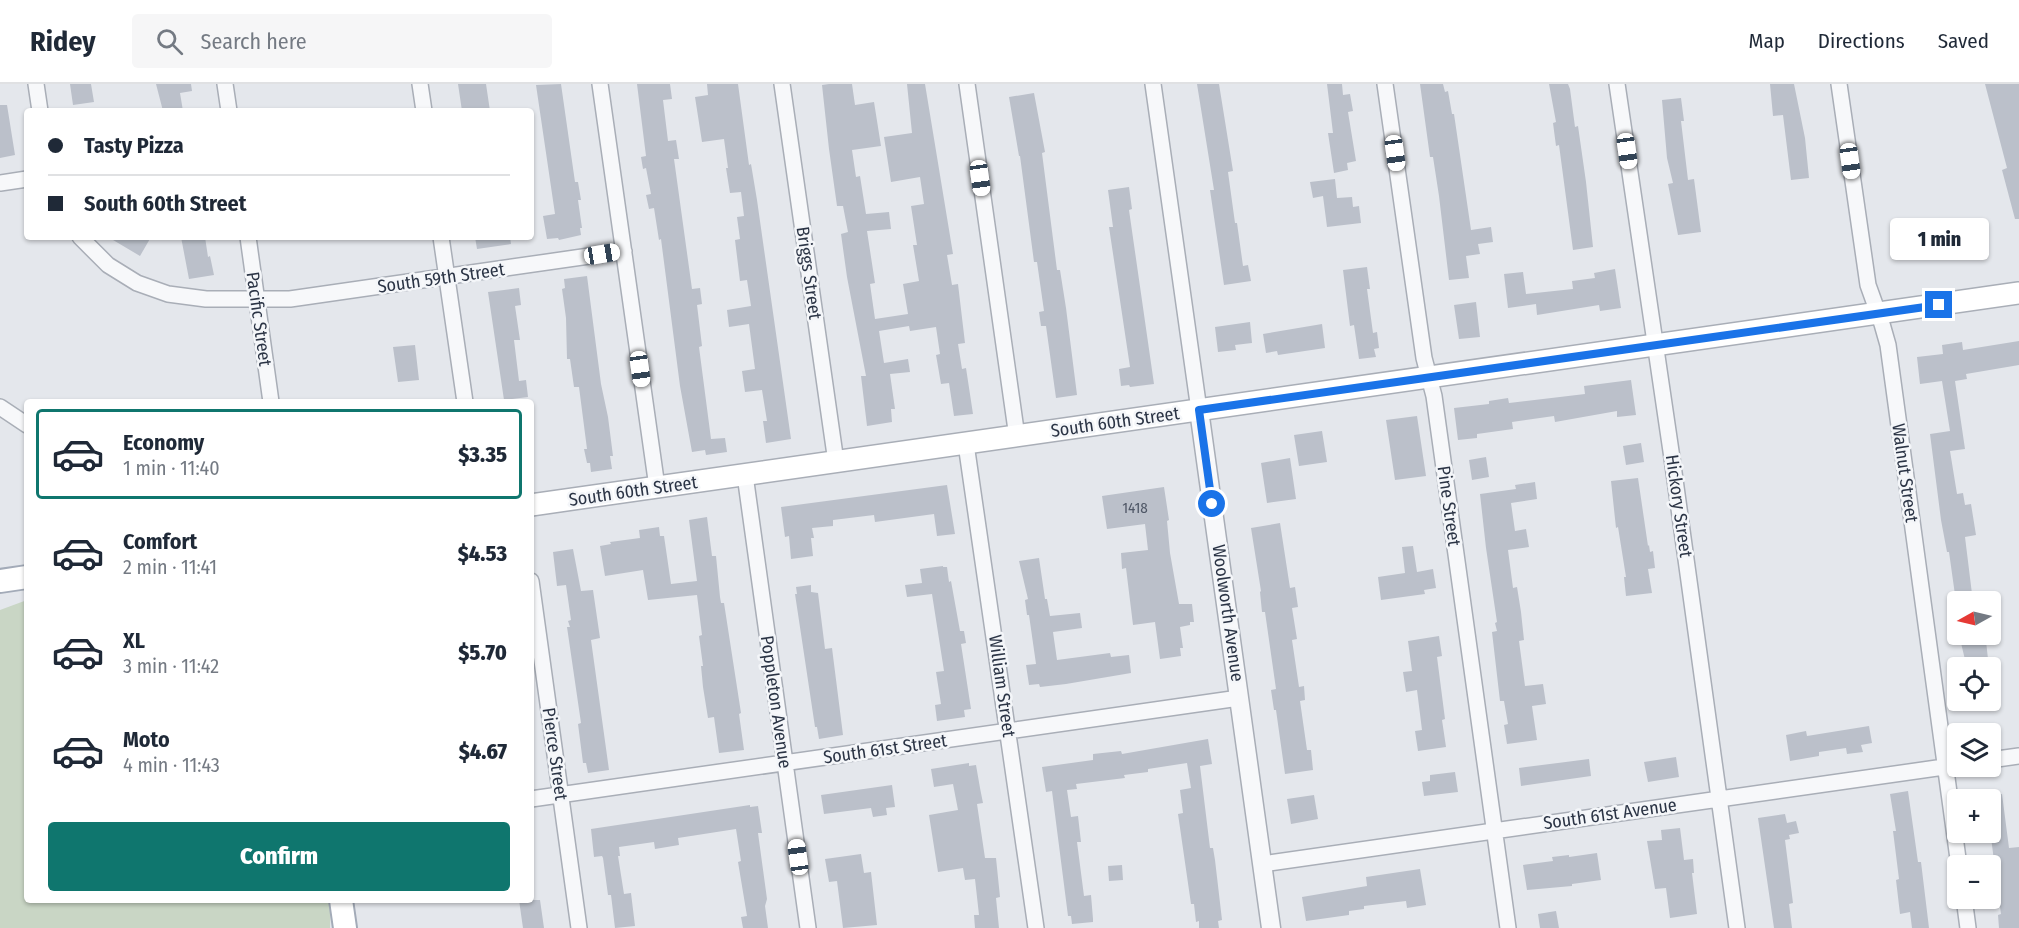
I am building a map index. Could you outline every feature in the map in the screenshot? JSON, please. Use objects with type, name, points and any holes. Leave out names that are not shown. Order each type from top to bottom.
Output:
[{"type":"main road","name":"South 60th Street","points":[[534,505],[2019,293]]},
{"type":"main road","points":[[0,581],[24,577]]},
{"type":"main road","points":[[341,903],[345,928]]},
{"type":"street","points":[[36,84],[40,108]]},
{"type":"street","points":[[225,84],[229,108]]},
{"type":"street","points":[[420,84],[424,108]]},
{"type":"street","points":[[600,84],[657,487]]},
{"type":"street","name":"Briggs Street","points":[[782,84],[836,462]]},
{"type":"street","points":[[967,84],[1017,437]]},
{"type":"street","name":"Woolworth Avenue","points":[[1153,84],[1271,928]]},
{"type":"street","name":"Pine Street","points":[[1385,84],[1424,358],[1435,407],[1508,928]]},
{"type":"street","name":"Hickory Street","points":[[1617,84],[1737,928]]},
{"type":"street","name":"Walnut Street","points":[[1839,84],[1868,285],[1888,345],[1947,733]]},
{"type":"street","points":[[0,183],[24,179]]},
{"type":"street","name":"South 59th Street","points":[[83,240],[108,265],[136,283],[180,297],[206,300],[290,298],[624,250]]},
{"type":"street","name":"Pacific Street","points":[[248,240],[271,399]]},
{"type":"street","points":[[441,240],[465,399]]},
{"type":"street","points":[[0,407],[24,423]]},
{"type":"street","name":"William Street","points":[[966,444],[1036,928]]},
{"type":"street","name":"Poppleton Avenue","points":[[745,475],[808,928]]},
{"type":"street","name":"Pierce Street","points":[[534,602],[579,928]]},
{"type":"street","name":"South 61st Street","points":[[534,799],[1239,698]]},
{"type":"street","points":[[2001,758],[2019,756]]},
{"type":"street","name":"South 61st Avenue","points":[[1262,864],[1947,767]]},
{"type":"street","name":"Walnut Street","points":[[1953,777],[1958,855]]},
{"type":"street","points":[[1965,909],[1968,928]]},
{"type":"green space","points":[[24,601],[24,903],[331,903],[330,928],[0,928],[0,610]]},
{"type":"building","points":[[70,84],[91,84],[94,102],[73,105]]},
{"type":"building","points":[[156,84],[191,84],[192,91],[180,93],[182,108],[162,108]]},
{"type":"building","points":[[458,84],[486,84],[490,108],[462,108]]},
{"type":"building","points":[[561,84],[575,182],[578,182],[581,200],[578,200],[582,228],[580,228],[581,235],[559,240],[558,238],[547,239],[543,216],[555,214],[536,85]]},
{"type":"building","points":[[637,84],[670,84],[672,99],[663,100],[668,141],[676,140],[679,159],[674,159],[692,289],[700,288],[702,304],[697,305],[702,346],[699,347],[711,439],[725,438],[727,452],[706,455],[705,450],[692,452],[680,386],[661,239],[659,240],[654,208],[649,209],[646,195],[651,194],[646,168],[643,169],[641,157],[646,156]]},
{"type":"building","points":[[707,84],[738,84],[791,439],[766,443],[763,421],[767,421],[762,390],[745,392],[742,371],[755,369],[749,324],[729,327],[727,310],[751,306],[747,280],[740,281],[735,240],[740,239],[737,217],[744,216],[741,192],[730,193],[724,139],[702,142],[695,97],[708,95]]},
{"type":"building","points":[[852,84],[855,105],[874,102],[881,146],[852,150],[856,177],[860,176],[866,214],[889,212],[891,229],[867,231],[875,283],[870,284],[875,319],[908,314],[903,284],[919,281],[913,245],[917,245],[911,206],[924,204],[920,177],[891,182],[884,137],[912,133],[907,84],[925,84],[953,254],[947,255],[952,285],[958,284],[965,343],[958,344],[962,369],[966,368],[973,414],[954,416],[949,383],[941,384],[936,355],[940,354],[936,327],[910,331],[909,326],[879,331],[884,363],[908,359],[910,372],[890,374],[895,409],[891,409],[892,422],[867,426],[861,376],[866,376],[841,234],[848,232],[843,206],[837,206],[829,149],[822,85]]},
{"type":"building","points":[[1197,84],[1219,84],[1233,171],[1228,172],[1235,223],[1237,223],[1243,266],[1248,265],[1251,281],[1224,285],[1210,190],[1214,190]]},
{"type":"building","points":[[1327,84],[1342,84],[1343,95],[1350,94],[1353,111],[1348,112],[1356,161],[1347,163],[1348,170],[1334,173],[1328,133],[1333,133]]},
{"type":"building","points":[[1420,84],[1443,84],[1445,92],[1448,91],[1452,114],[1454,114],[1471,230],[1491,227],[1493,242],[1478,244],[1480,254],[1466,256],[1469,278],[1449,280],[1439,196],[1433,157],[1430,157]]},
{"type":"building","points":[[1549,84],[1568,84],[1570,89],[1575,127],[1578,126],[1593,247],[1573,250],[1559,145],[1556,146],[1553,123],[1556,122]]},
{"type":"building","points":[[1770,84],[1794,84],[1805,138],[1809,178],[1791,180],[1783,115],[1773,116]]},
{"type":"building","points":[[1985,84],[2019,84],[2019,219],[2015,219],[2002,170],[2007,168]]},
{"type":"building","points":[[1034,93],[1045,152],[1042,153],[1057,270],[1060,270],[1077,395],[1056,398],[1046,326],[1041,326],[1039,312],[1044,311],[1037,262],[1034,262],[1020,156],[1009,97]]},
{"type":"building","points":[[1681,98],[1684,121],[1681,121],[1688,180],[1694,179],[1701,232],[1678,235],[1668,184],[1673,183],[1667,158],[1662,100]]},
{"type":"building","points":[[0,105],[7,105],[15,155],[0,158]]},
{"type":"building","points":[[1335,179],[1337,198],[1352,197],[1353,207],[1359,206],[1361,223],[1327,227],[1323,196],[1313,198],[1310,182]]},
{"type":"building","points":[[1129,187],[1132,209],[1129,210],[1154,384],[1130,387],[1129,385],[1121,386],[1119,369],[1130,367],[1109,227],[1113,227],[1108,190]]},
{"type":"building","points":[[113,240],[149,240],[140,256]]},
{"type":"building","points":[[182,240],[205,240],[214,275],[189,279]]},
{"type":"building","points":[[476,240],[510,240],[511,244],[477,249]]},
{"type":"building","points":[[1367,267],[1370,289],[1367,289],[1373,333],[1377,332],[1379,348],[1374,349],[1376,357],[1359,359],[1354,325],[1350,326],[1343,270]]},
{"type":"building","points":[[1615,269],[1621,308],[1600,311],[1599,305],[1537,315],[1536,304],[1508,308],[1504,274],[1523,272],[1526,294],[1573,289],[1572,281],[1595,278],[1594,273]]},
{"type":"building","points":[[587,276],[613,456],[610,456],[612,469],[591,472],[584,449],[587,449],[579,387],[574,387],[570,359],[567,359],[566,318],[562,289],[565,288],[564,279]]},
{"type":"building","points":[[519,288],[521,305],[515,306],[520,340],[514,340],[519,381],[526,380],[528,397],[504,399],[488,292]]},
{"type":"building","points":[[1476,302],[1480,337],[1459,339],[1454,305]]},
{"type":"building","points":[[1250,322],[1252,343],[1235,345],[1236,350],[1218,352],[1215,327]]},
{"type":"building","points":[[1322,324],[1325,348],[1278,355],[1277,351],[1266,353],[1263,334]]},
{"type":"building","points":[[2019,341],[2019,365],[1966,374],[1967,379],[1955,381],[1965,449],[1950,451],[1957,494],[1963,493],[1965,505],[1971,504],[1976,535],[1965,537],[1972,591],[1954,591],[1949,552],[1947,552],[1941,520],[1930,434],[1950,431],[1942,381],[1920,384],[1917,357],[1943,354],[1942,345],[1962,342],[1963,350]]},
{"type":"building","points":[[415,345],[419,380],[398,382],[393,347]]},
{"type":"building","points":[[1631,380],[1636,415],[1617,417],[1617,411],[1555,422],[1554,416],[1512,422],[1513,429],[1477,434],[1477,438],[1458,440],[1454,408],[1489,404],[1489,401],[1508,398],[1509,403],[1585,394],[1584,386]]},
{"type":"building","points":[[1417,416],[1426,476],[1395,480],[1386,420]]},
{"type":"building","points":[[1322,431],[1327,462],[1299,466],[1294,435]]},
{"type":"building","points":[[1641,443],[1644,462],[1626,465],[1623,446]]},
{"type":"building","points":[[1486,457],[1489,477],[1472,480],[1469,460]]},
{"type":"building","points":[[1290,458],[1296,499],[1267,503],[1261,463]]},
{"type":"building","points":[[1638,478],[1648,546],[1650,552],[1653,551],[1655,568],[1648,569],[1652,593],[1626,596],[1624,577],[1626,577],[1618,527],[1616,528],[1611,481]]},
{"type":"building","points":[[1535,482],[1537,499],[1511,503],[1515,531],[1526,529],[1529,547],[1508,550],[1513,588],[1517,587],[1521,612],[1524,640],[1519,641],[1525,686],[1543,684],[1546,704],[1532,706],[1537,740],[1507,744],[1504,725],[1508,724],[1504,701],[1500,701],[1492,632],[1497,631],[1495,623],[1497,622],[1480,494],[1516,489],[1515,485]]},
{"type":"building","points":[[947,485],[955,534],[937,536],[934,514],[875,522],[874,515],[833,520],[833,526],[812,528],[813,556],[791,559],[789,536],[785,537],[781,507]]},
{"type":"building","points":[[1164,487],[1169,520],[1167,521],[1170,553],[1179,604],[1192,604],[1194,622],[1180,627],[1183,648],[1180,648],[1181,656],[1160,659],[1155,622],[1133,625],[1126,568],[1122,569],[1121,553],[1148,550],[1145,524],[1107,529],[1102,496]]},
{"type":"building","points":[[707,517],[712,556],[716,556],[721,603],[724,603],[741,713],[739,714],[744,750],[719,753],[714,717],[708,718],[703,687],[699,636],[702,635],[697,595],[648,600],[643,570],[605,576],[600,546],[611,544],[610,542],[640,538],[639,530],[659,527],[660,536],[664,536],[671,584],[697,581],[689,520]]},
{"type":"building","points":[[1280,523],[1290,588],[1295,587],[1298,607],[1292,608],[1297,639],[1292,640],[1299,687],[1304,686],[1305,700],[1300,701],[1307,750],[1311,750],[1313,770],[1285,774],[1271,690],[1276,689],[1265,612],[1262,612],[1251,528]]},
{"type":"building","points":[[1413,546],[1417,572],[1433,569],[1436,588],[1424,590],[1425,594],[1381,600],[1378,577],[1405,573],[1402,547]]},
{"type":"building","points":[[573,549],[581,591],[593,590],[600,638],[591,640],[609,770],[588,773],[586,763],[583,763],[578,724],[581,723],[567,627],[570,627],[568,621],[571,620],[566,585],[557,586],[553,552]]},
{"type":"building","points":[[1039,558],[1050,616],[1080,613],[1082,628],[1053,632],[1057,660],[1110,653],[1111,657],[1129,655],[1131,673],[1066,684],[1040,687],[1039,684],[1029,685],[1026,665],[1036,664],[1025,600],[1028,599],[1019,561]]},
{"type":"building","points":[[947,567],[949,582],[951,581],[960,631],[964,631],[966,643],[961,644],[971,709],[964,710],[965,717],[937,721],[935,705],[941,704],[936,672],[944,671],[932,594],[907,597],[905,585],[922,583],[920,569]]},
{"type":"building","points":[[811,585],[811,592],[818,593],[825,649],[832,648],[843,735],[819,739],[817,727],[815,727],[795,594],[797,594],[796,587]]},
{"type":"building","points":[[1439,636],[1442,656],[1437,657],[1446,747],[1418,751],[1415,731],[1422,730],[1417,690],[1406,692],[1403,672],[1412,671],[1408,641]]},
{"type":"building","points":[[1961,645],[1986,645],[1988,657],[1964,657]]},
{"type":"building","points":[[1869,726],[1872,743],[1861,745],[1863,752],[1847,754],[1846,748],[1819,752],[1819,756],[1790,761],[1786,735],[1806,731],[1807,736]]},
{"type":"building","points":[[1208,739],[1212,764],[1200,766],[1210,848],[1213,848],[1215,860],[1222,920],[1218,921],[1219,928],[1199,928],[1194,904],[1191,904],[1178,814],[1183,813],[1180,790],[1191,788],[1187,763],[1148,769],[1148,772],[1124,775],[1125,778],[1076,784],[1077,789],[1067,790],[1071,817],[1078,816],[1081,842],[1077,842],[1084,896],[1091,895],[1093,919],[1093,922],[1072,924],[1071,916],[1068,916],[1052,791],[1046,792],[1042,767],[1093,760],[1093,754],[1121,751],[1122,754]]},
{"type":"building","points":[[1676,757],[1679,777],[1648,782],[1644,762]]},
{"type":"building","points":[[1589,759],[1591,776],[1521,786],[1519,768]]},
{"type":"building","points":[[969,763],[969,766],[976,765],[983,803],[977,804],[985,858],[996,858],[1000,897],[996,898],[999,928],[975,928],[974,915],[979,915],[975,879],[965,880],[963,868],[938,872],[929,815],[958,810],[953,784],[934,787],[931,769]]},
{"type":"building","points":[[1455,772],[1458,792],[1424,796],[1422,782],[1430,781],[1430,775]]},
{"type":"building","points":[[892,785],[895,807],[886,808],[887,815],[873,817],[871,808],[824,814],[821,795]]},
{"type":"building","points":[[1908,791],[1918,862],[1921,862],[1929,928],[1912,928],[1910,912],[1900,914],[1896,880],[1899,879],[1893,831],[1896,831],[1890,794]]},
{"type":"building","points":[[2001,794],[2009,848],[2019,847],[2019,928],[1999,928],[2001,855],[1993,855],[1992,843],[2001,843]]},
{"type":"building","points":[[1314,795],[1318,819],[1291,824],[1287,799]]},
{"type":"building","points":[[750,805],[750,807],[758,806],[762,833],[758,833],[767,899],[765,906],[768,928],[743,928],[741,917],[747,916],[738,862],[741,861],[736,829],[678,838],[679,845],[655,849],[654,842],[619,847],[620,856],[618,856],[624,894],[631,893],[635,926],[615,928],[603,858],[602,856],[594,857],[591,829]]},
{"type":"building","points":[[1785,814],[1787,823],[1796,821],[1799,833],[1789,835],[1790,839],[1785,840],[1793,903],[1789,904],[1792,928],[1774,928],[1758,818]]},
{"type":"building","points":[[1680,828],[1684,860],[1693,859],[1694,873],[1692,873],[1697,914],[1670,918],[1666,888],[1655,889],[1647,841],[1662,840],[1661,830]]},
{"type":"building","points":[[1597,853],[1601,880],[1572,884],[1572,886],[1527,890],[1523,865],[1553,861],[1552,857]]},
{"type":"building","points":[[861,854],[864,873],[871,872],[877,925],[843,928],[837,881],[829,882],[825,859]]},
{"type":"building","points":[[1122,865],[1123,880],[1109,881],[1108,866]]},
{"type":"building","points":[[1420,869],[1426,905],[1407,908],[1406,901],[1364,906],[1364,909],[1349,911],[1349,915],[1306,921],[1302,897],[1367,886],[1366,877]]},
{"type":"building","points":[[534,900],[540,900],[544,928],[523,928],[519,903],[534,903]]},
{"type":"building","points":[[1556,911],[1559,928],[1540,928],[1538,914]]},
{"type":"route","points":[[1212,504],[1199,410],[1939,305]]}]
